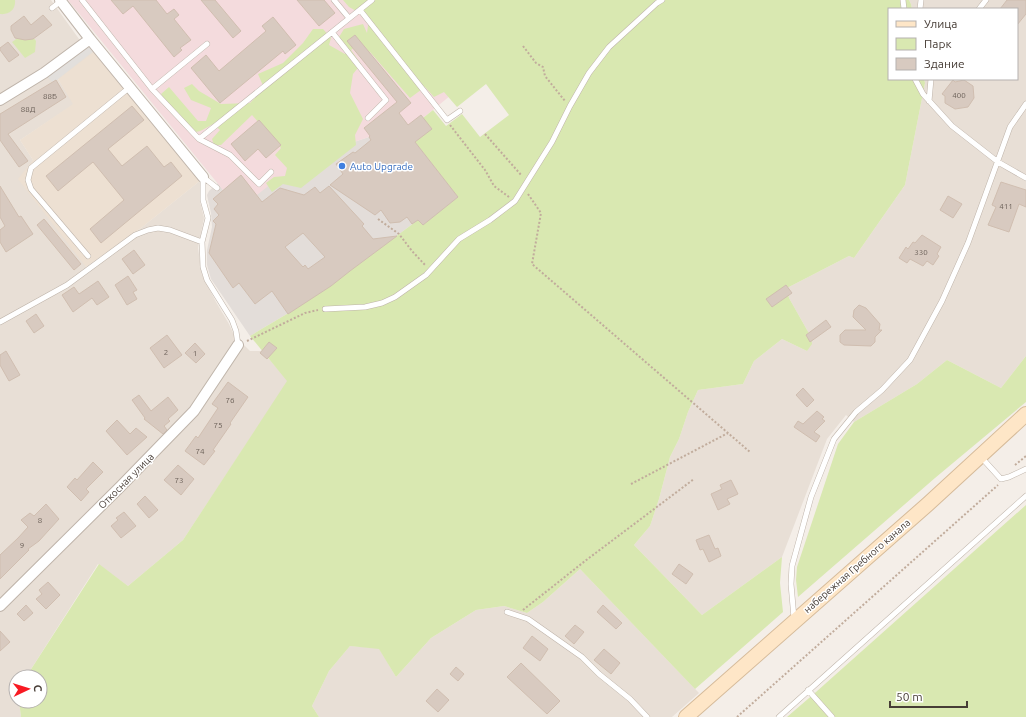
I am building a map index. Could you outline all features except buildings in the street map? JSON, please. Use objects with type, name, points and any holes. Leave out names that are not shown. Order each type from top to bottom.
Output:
[{"type":"street","points":[[61,1],[90,39],[203,177]]},
{"type":"street","points":[[0,100],[44,73],[90,39]]},
{"type":"street","name":"Откосная улица","points":[[0,606],[194,411],[238,345]]},
{"type":"street","name":"набережная Гребного канала","points":[[686,717],[922,509],[1026,414]]},
{"type":"lane","points":[[82,0],[152,89],[199,139],[230,156],[259,184],[271,172]]},
{"type":"lane","points":[[334,0],[349,18]]},
{"type":"lane","points":[[199,139],[372,0]]},
{"type":"lane","points":[[325,309],[365,307],[382,303],[395,297],[426,275],[459,239],[490,220],[515,201],[552,142],[589,73],[609,47],[662,0]]},
{"type":"lane","points":[[980,8],[986,0]]},
{"type":"lane","points":[[52,8],[61,1]]},
{"type":"lane","points":[[360,10],[446,120],[460,111]]},
{"type":"lane","points":[[332,32],[386,100],[368,118]]},
{"type":"lane","points":[[152,89],[208,44]]},
{"type":"lane","points":[[916,80],[923,94],[952,126],[998,162],[1026,178]]},
{"type":"lane","points":[[929,101],[931,80]]},
{"type":"lane","points":[[88,256],[31,189],[28,180],[31,168],[130,87]]},
{"type":"lane","points":[[794,621],[792,566],[811,497],[834,439],[856,412],[882,390],[910,360],[942,301],[960,262],[1010,127],[1026,104]]},
{"type":"lane","points":[[203,177],[217,188]]},
{"type":"lane","points":[[203,177],[203,200],[208,218],[202,242],[203,267],[207,280],[232,320],[238,345]]},
{"type":"lane","points":[[0,322],[67,285],[135,235],[158,228],[170,230],[202,242]]},
{"type":"lane","points":[[981,456],[1001,479],[1026,469]]},
{"type":"lane","points":[[779,717],[1026,496]]},
{"type":"lane","points":[[507,612],[528,619],[582,656],[599,674],[630,699],[647,717]]},
{"type":"lane","points":[[808,690],[832,717]]},
{"type":"path","points":[[523,46],[536,63],[542,67],[545,76],[570,106]]},
{"type":"path","points":[[446,120],[485,170],[494,186],[515,201]]},
{"type":"path","points":[[485,134],[527,182]]},
{"type":"path","points":[[524,188],[541,213],[532,264],[750,452]]},
{"type":"path","points":[[378,219],[399,234],[412,251],[430,270]]},
{"type":"path","points":[[238,345],[305,313],[325,309]]},
{"type":"path","points":[[631,484],[728,433]]},
{"type":"path","points":[[737,717],[998,485],[1006,472],[1026,456]]},
{"type":"path","points":[[517,615],[585,561],[694,479]]},
{"type":"shaded area","points":[[0,0],[51,0],[79,39],[96,49],[113,71],[58,79],[74,104],[20,140],[33,160],[86,267],[141,228],[201,180],[200,201],[204,218],[198,248],[202,275],[234,335],[250,351],[262,351],[288,381],[183,540],[128,586],[98,564],[31,669],[8,669],[8,709],[20,709],[21,717],[0,717]]},
{"type":"shaded area","points":[[68,0],[567,0],[423,118],[408,125],[399,113],[369,137],[351,143],[298,185],[277,179],[257,195],[241,175],[223,190]]},
{"type":"shaded area","points":[[909,0],[1026,0],[1026,356],[1001,388],[947,360],[917,384],[854,422],[846,415],[827,439],[782,557],[702,615],[634,545],[650,526],[670,457],[679,439],[688,412],[698,390],[743,384],[754,361],[782,339],[807,351],[811,337],[789,298],[787,288],[849,256],[854,258],[905,185],[925,83],[924,80],[1018,80],[1018,8],[912,8]]},
{"type":"shaded area","points":[[90,39],[96,49],[53,83],[44,73]]},
{"type":"shaded area","points":[[95,51],[201,180],[141,228],[86,267],[18,179],[33,160],[20,140],[73,104],[58,79]]},
{"type":"shaded area","points":[[399,113],[432,129],[415,142],[458,197],[423,225],[418,220],[333,284],[297,308],[250,336],[211,279],[207,265],[207,250],[212,227],[207,195],[209,191],[218,183],[223,190],[241,175],[277,179],[351,143],[369,137]]},
{"type":"shaded area","points":[[580,569],[699,693],[672,717],[319,717],[312,706],[329,671],[350,646],[379,648],[396,677],[431,638],[476,610],[504,606],[527,613],[543,602]]},
{"type":"green space","points":[[0,0],[15,0],[14,7],[9,13],[0,14]]},
{"type":"green space","points":[[343,0],[909,0],[912,8],[888,8],[888,80],[924,80],[925,83],[905,185],[854,258],[849,256],[787,288],[789,298],[811,337],[812,344],[807,351],[782,339],[754,361],[743,384],[698,390],[688,412],[679,439],[670,457],[650,526],[634,545],[702,615],[782,557],[780,583],[783,612],[695,689],[580,569],[543,602],[527,613],[504,606],[476,610],[431,638],[396,677],[379,649],[350,646],[329,671],[312,706],[319,717],[21,717],[20,709],[48,709],[48,669],[31,669],[99,564],[128,586],[183,540],[287,381],[250,336],[297,308],[333,284],[418,220],[423,225],[458,197],[415,142],[423,118],[433,110],[446,126],[462,114],[480,137],[509,115],[486,84],[457,107],[444,92],[434,97],[425,87],[410,98],[370,52],[357,45],[351,50],[361,64],[353,74],[350,93],[363,119],[355,135],[356,145],[301,188],[283,184],[272,192],[266,183],[274,177],[285,176],[287,168],[275,155],[281,148],[252,115],[221,145],[214,145],[212,139],[220,130],[213,124],[198,132],[189,130],[176,116],[161,94],[169,87],[198,121],[206,121],[211,108],[191,100],[184,88],[192,84],[199,91],[221,104],[250,103],[264,88],[258,74],[283,63],[303,43],[313,29],[323,29],[331,38],[329,45],[345,54],[348,48],[339,37],[344,29],[363,24],[367,33],[369,18],[349,7]]},
{"type":"green space","points":[[28,31],[36,41],[35,52],[25,58],[12,42]]},
{"type":"green space","points":[[1026,356],[1026,402],[935,478],[798,597],[796,580],[797,567],[838,444],[854,422],[917,384],[947,360],[1001,388]]},
{"type":"green space","points":[[1026,505],[1026,717],[787,717],[816,692]]},
{"type":"place","name":"Auto Upgrade","points":[[342,166]]}]
